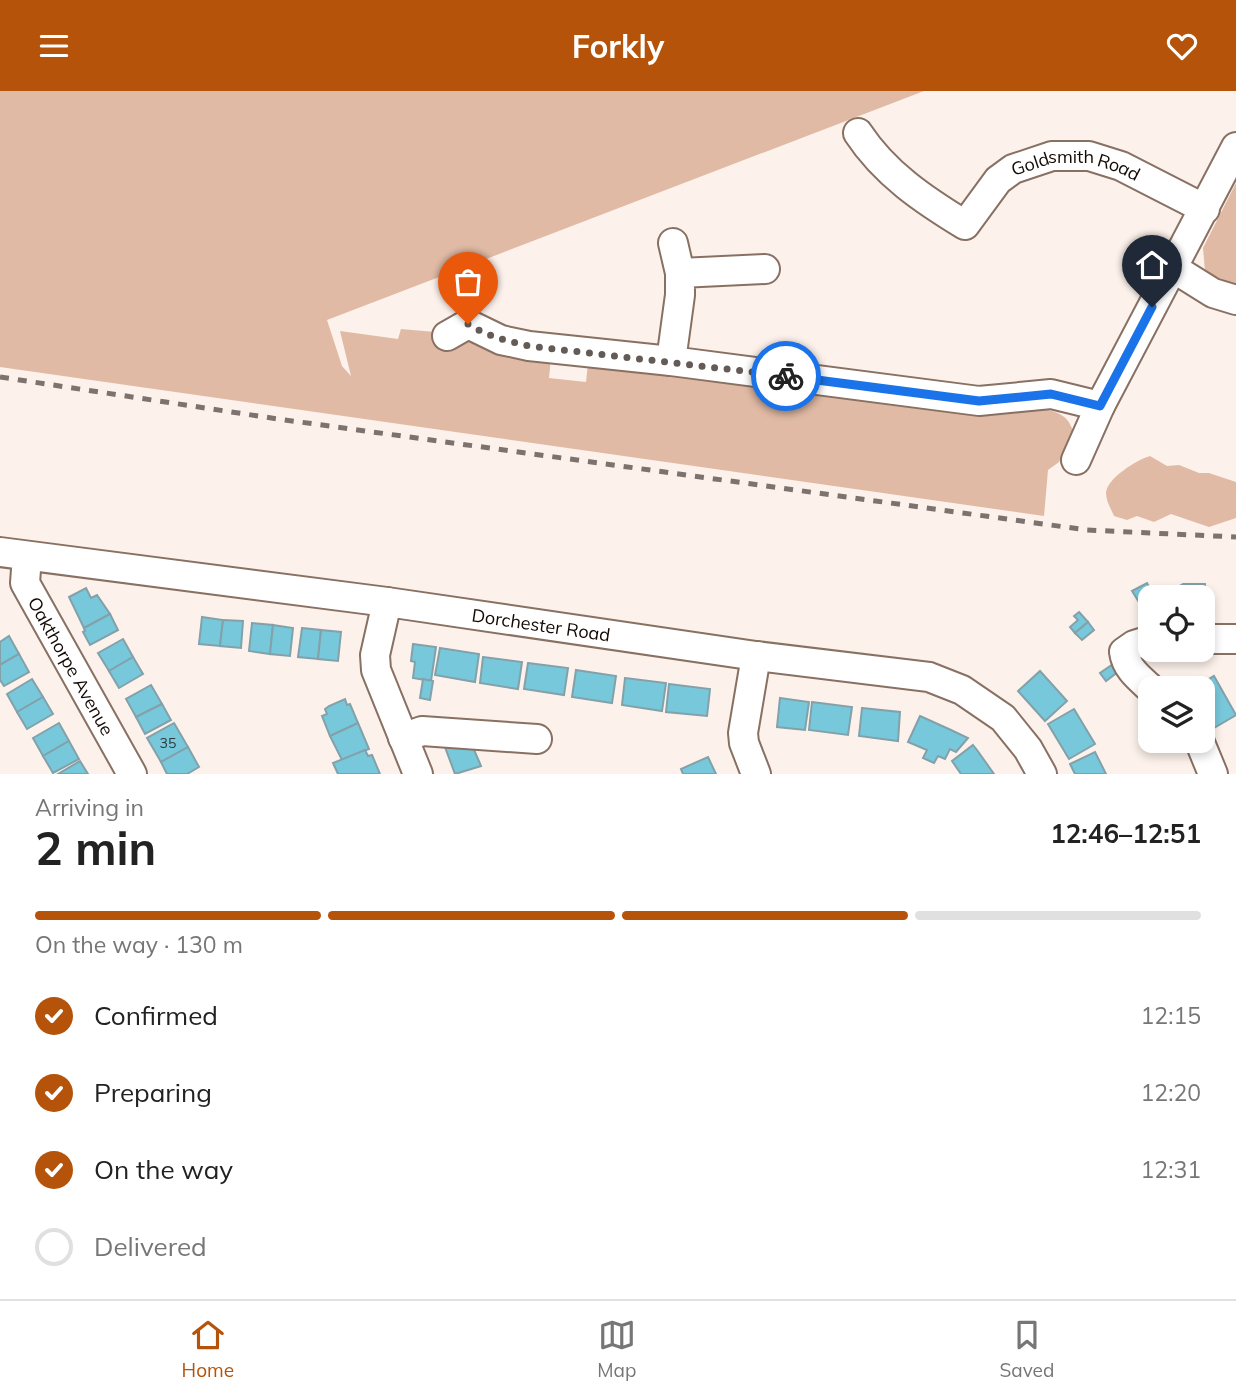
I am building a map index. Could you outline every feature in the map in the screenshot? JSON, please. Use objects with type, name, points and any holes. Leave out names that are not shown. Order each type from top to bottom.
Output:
[{"type":"street","points":[[1076,460],[1100,406],[1236,147]]},
{"type":"street","name":"Goldsmith Road","points":[[861,148],[929,203],[960,235],[998,180],[1013,169],[1052,156],[1089,156],[1121,166],[1205,209]]},
{"type":"street","points":[[671,361],[680,295],[680,273],[673,243]]},
{"type":"street","points":[[1173,268],[1213,293],[1236,300]]},
{"type":"street","points":[[680,273],[765,269]]},
{"type":"street","points":[[461,320],[500,340],[529,346],[671,361],[979,401],[1051,394],[1100,406]]},
{"type":"street","name":"Dorchester Road","points":[[13,554],[387,601],[756,656],[929,677],[962,689],[1003,718],[1028,749],[1042,774]]},
{"type":"street","name":"Oakthorpe Avenue","points":[[13,554],[25,583],[132,774]]},
{"type":"street","points":[[387,601],[375,655],[376,670],[418,774]]},
{"type":"street","points":[[1215,639],[1236,639]]},
{"type":"street","points":[[1138,644],[1124,652],[1125,660],[1138,676]]},
{"type":"street","points":[[756,656],[743,733],[756,774]]},
{"type":"street","points":[[403,739],[422,731],[537,740]]},
{"type":"street","points":[[1204,753],[1213,774]]},
{"type":"shaded area","points":[[0,91],[924,91],[327,320],[342,366],[351,376],[340,331],[398,339],[401,329],[435,332],[551,358],[549,378],[586,382],[588,364],[1044,403],[1045,409],[1066,419],[1073,431],[1059,462],[1048,470],[1044,516],[0,367]]},
{"type":"shaded area","points":[[1236,183],[1236,287],[1205,271],[1203,248]]},
{"type":"shaded area","points":[[1150,456],[1167,466],[1179,465],[1236,482],[1236,518],[1209,527],[1171,514],[1154,522],[1137,516],[1127,520],[1114,516],[1106,493],[1111,481],[1138,461]]},
{"type":"building","points":[[86,588],[91,598],[97,595],[110,614],[84,628],[69,597]]},
{"type":"building","points":[[1138,588],[1138,601],[1132,591]]},
{"type":"building","points":[[1079,612],[1088,622],[1075,633],[1070,627],[1078,620],[1074,616]]},
{"type":"building","points":[[110,614],[118,630],[90,645],[83,632],[84,628]]},
{"type":"building","points":[[202,617],[223,620],[220,646],[199,644]]},
{"type":"building","points":[[223,620],[243,621],[241,648],[220,646]]},
{"type":"building","points":[[1088,622],[1094,630],[1082,640],[1075,633]]},
{"type":"building","points":[[252,623],[273,625],[270,654],[249,651]]},
{"type":"building","points":[[273,625],[293,628],[290,656],[270,654]]},
{"type":"building","points":[[302,628],[321,630],[318,659],[298,657]]},
{"type":"building","points":[[321,630],[341,632],[338,661],[318,659]]},
{"type":"building","points":[[9,636],[19,654],[0,665],[0,642]]},
{"type":"building","points":[[123,639],[133,657],[109,671],[98,653]]},
{"type":"building","points":[[413,644],[436,647],[431,681],[413,678]]},
{"type":"building","points":[[440,648],[479,654],[475,682],[435,675]]},
{"type":"building","points":[[19,654],[29,672],[4,686],[0,680],[0,665]]},
{"type":"building","points":[[133,657],[143,674],[119,688],[109,671]]},
{"type":"building","points":[[483,657],[522,662],[518,689],[480,683]]},
{"type":"building","points":[[528,663],[568,668],[564,695],[524,689]]},
{"type":"building","points":[[1113,664],[1119,671],[1106,681],[1100,673]]},
{"type":"building","points":[[576,670],[616,676],[612,703],[572,697]]},
{"type":"building","points":[[1040,671],[1067,701],[1045,721],[1018,691]]},
{"type":"building","points":[[625,678],[666,683],[662,711],[622,705]]},
{"type":"building","points":[[1215,678],[1236,715],[1215,727]]},
{"type":"building","points":[[32,679],[43,697],[17,712],[7,694]]},
{"type":"building","points":[[423,679],[433,681],[430,700],[420,698]]},
{"type":"building","points":[[669,684],[710,689],[707,716],[666,712]]},
{"type":"building","points":[[151,685],[162,704],[136,717],[126,699]]},
{"type":"building","points":[[43,697],[53,714],[27,729],[17,712]]},
{"type":"building","points":[[780,698],[809,702],[805,730],[777,727]]},
{"type":"building","points":[[345,699],[358,723],[330,736],[322,716],[327,714],[325,709],[329,706]]},
{"type":"building","points":[[812,702],[852,707],[848,735],[809,730]]},
{"type":"building","points":[[162,704],[171,720],[145,734],[136,717]]},
{"type":"building","points":[[862,708],[900,712],[898,741],[859,736]]},
{"type":"building","points":[[1074,709],[1095,744],[1069,759],[1048,724]]},
{"type":"building","points":[[920,716],[968,738],[956,752],[950,749],[945,759],[938,756],[934,763],[923,758],[927,750],[908,742]]},
{"type":"building","points":[[59,723],[69,741],[43,756],[33,738]]},
{"type":"building","points":[[174,723],[188,747],[161,762],[147,738]]},
{"type":"building","points":[[358,723],[369,749],[342,760],[330,736]]},
{"type":"building","points":[[442,739],[472,745],[481,766],[455,774]]},
{"type":"building","points":[[69,741],[79,759],[53,773],[43,756]]},
{"type":"building","points":[[973,745],[994,774],[961,774],[952,761]]},
{"type":"building","points":[[188,747],[199,767],[187,774],[167,774],[161,762]]},
{"type":"building","points":[[365,750],[368,756],[372,755],[380,774],[338,774],[333,763]]},
{"type":"building","points":[[1095,752],[1106,774],[1075,774],[1070,764]]},
{"type":"building","points":[[708,757],[716,774],[683,774],[681,769]]},
{"type":"building","points":[[80,761],[88,774],[58,774]]},
{"type":"railway","points":[[0,377],[278,419],[1087,530],[1236,537]]},
{"type":"way so far","points":[[468,324],[500,340],[529,346],[786,376]]},
{"type":"route","points":[[786,376],[979,401],[1051,394],[1100,406],[1152,307]]}]
